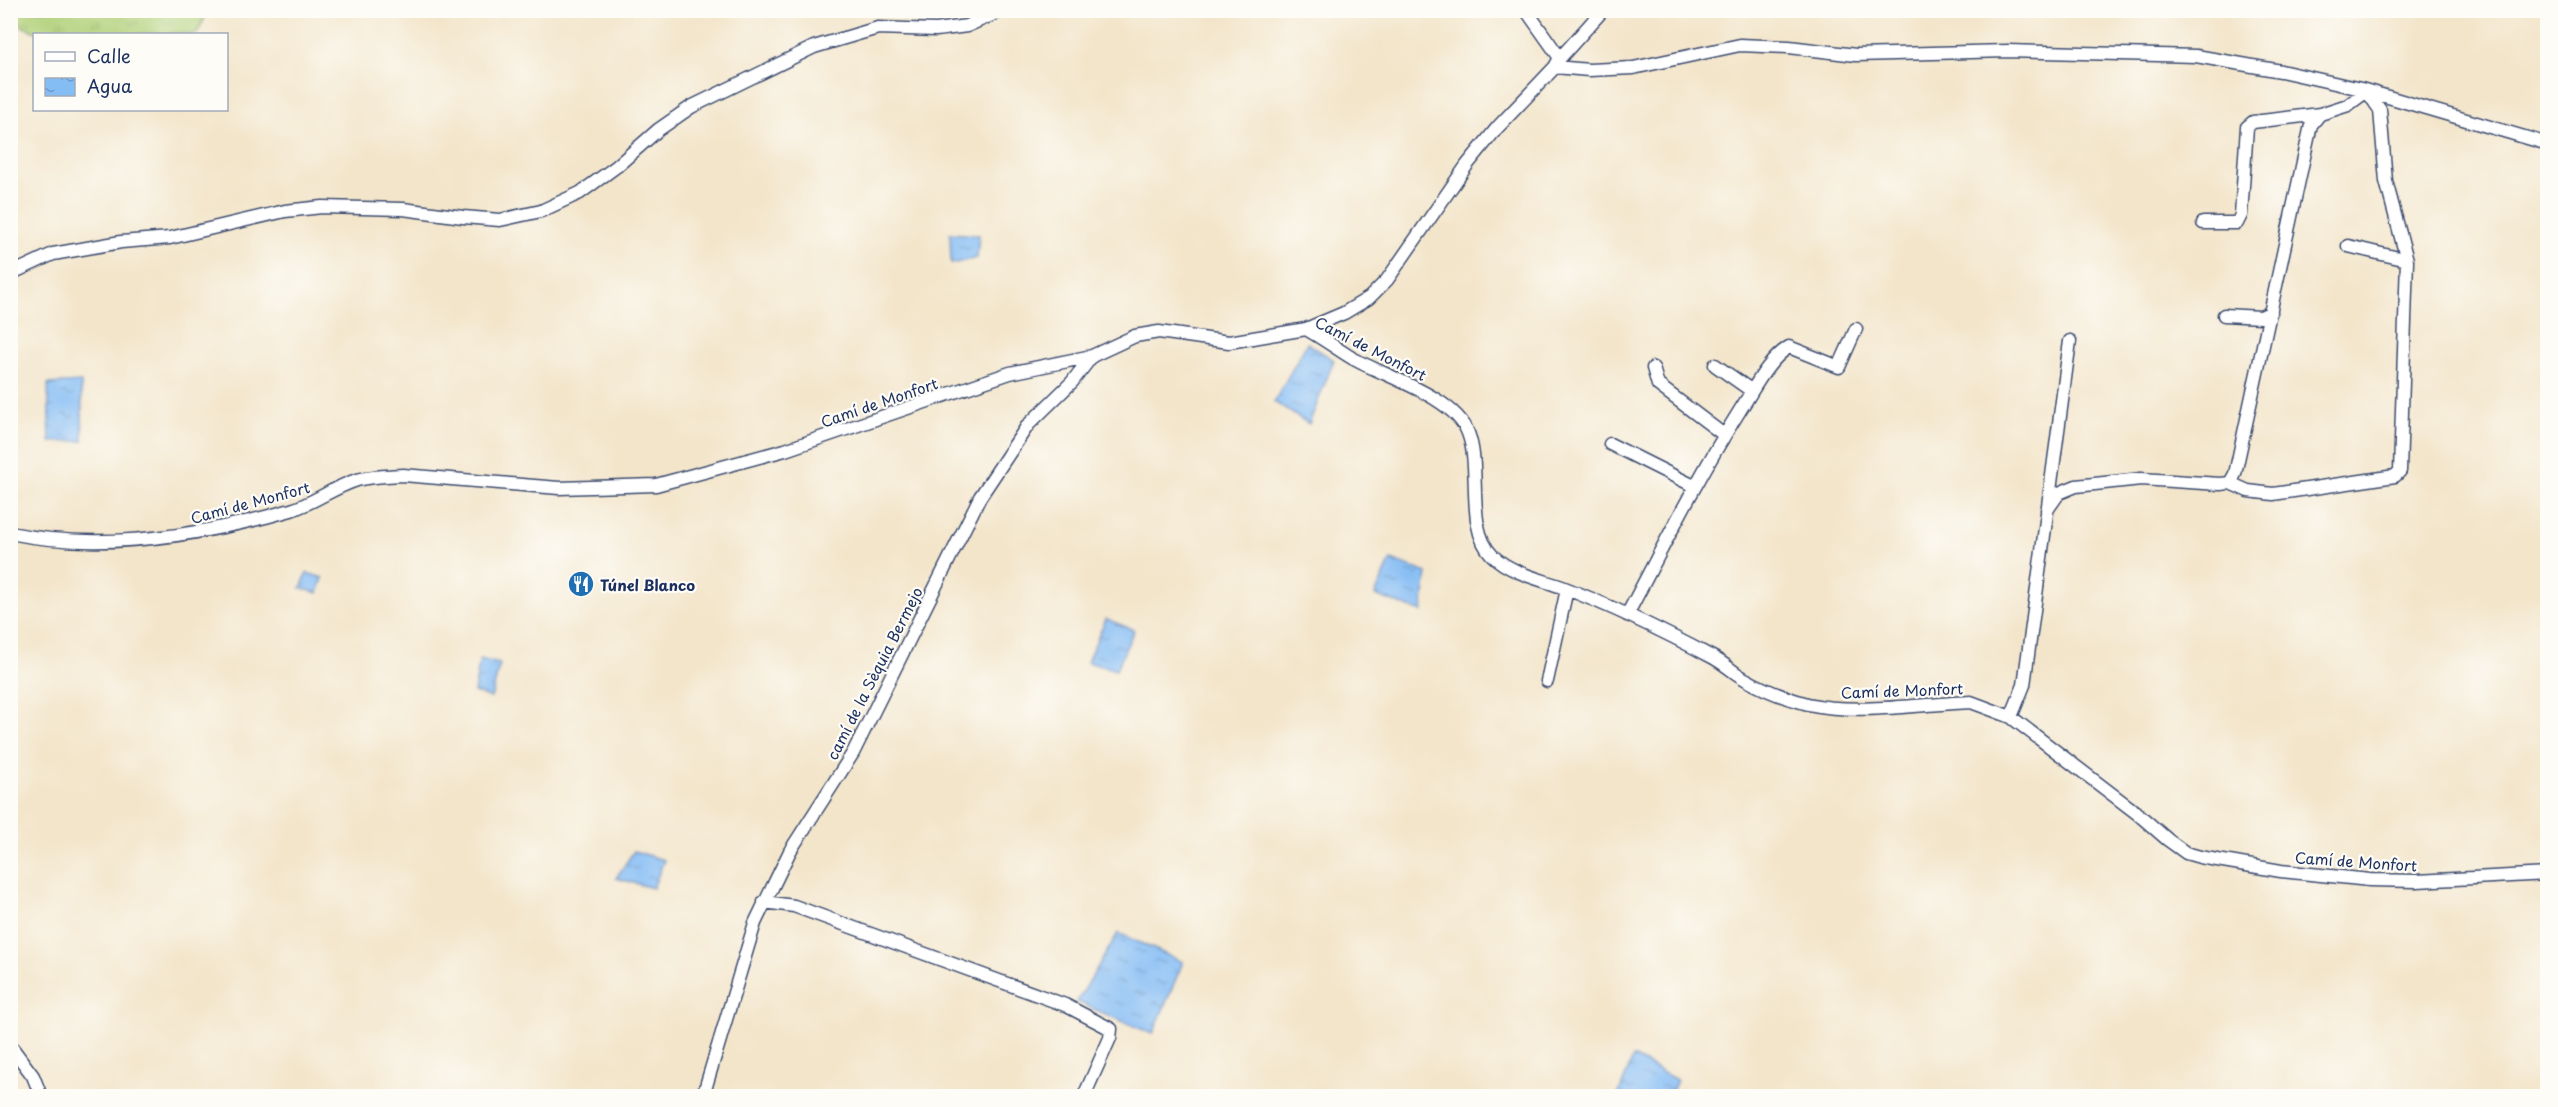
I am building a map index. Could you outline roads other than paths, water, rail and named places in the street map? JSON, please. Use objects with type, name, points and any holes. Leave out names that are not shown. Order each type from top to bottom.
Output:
[{"type":"street","points":[[10,274],[53,254],[121,242],[170,238],[285,211],[322,207],[403,209],[463,218],[500,220],[541,212],[580,193],[617,166],[658,130],[692,107],[814,47],[878,28],[936,30],[967,26],[1003,10]]},
{"type":"street","points":[[1526,10],[1557,62],[1589,70],[1633,68],[1740,45],[1789,47],[1856,55],[2008,51],[2196,56],[2242,63],[2367,91],[2547,144]]},
{"type":"street","points":[[1306,329],[1344,313],[1369,298],[1387,280],[1467,165],[1497,128],[1603,10]]},
{"type":"street","points":[[2203,223],[2237,223],[2241,215],[2247,127],[2253,122],[2320,114],[2348,105],[2367,91]]},
{"type":"street","points":[[2047,510],[2060,493],[2076,486],[2141,479],[2230,483],[2248,491],[2273,494],[2395,476],[2400,471],[2407,260],[2386,181],[2380,110],[2367,91]]},
{"type":"street","points":[[2230,483],[2235,474],[2312,125],[2320,114]]},
{"type":"street","points":[[2348,246],[2407,260]]},
{"type":"street","points":[[2224,315],[2260,316],[2271,312]]},
{"type":"street","name":"Camí de Monfort","points":[[10,533],[74,542],[178,535],[211,530],[292,509],[313,502],[356,480],[377,476],[403,475],[559,488],[656,485],[688,478],[814,441],[1010,373],[1092,356],[1135,336],[1159,332],[1229,342],[1306,329],[1353,358],[1430,395],[1455,415],[1468,431],[1476,475],[1477,516],[1481,540],[1493,556],[1512,568],[1627,615],[1717,660],[1743,678],[1775,694],[1809,704],[1865,708],[1971,702],[2011,717],[2138,814],[2168,840],[2186,853],[2200,857],[2281,871],[2370,880],[2417,881],[2547,874]]},
{"type":"street","points":[[1627,615],[1694,486],[1724,435],[1778,353],[1789,346],[1839,367],[1856,330]]},
{"type":"street","points":[[2011,717],[2024,685],[2070,341]]},
{"type":"street","name":"camí de la Sèquia Bermejo","points":[[703,1096],[755,922],[790,851],[853,753],[980,497],[1028,425],[1072,382],[1092,356]]},
{"type":"street","points":[[1715,365],[1752,391]]},
{"type":"street","points":[[1653,368],[1658,385],[1724,435]]},
{"type":"street","points":[[1610,444],[1694,486]]},
{"type":"street","points":[[1547,681],[1567,589]]},
{"type":"street","points":[[764,902],[795,906],[1065,1005],[1111,1029],[1110,1038],[1084,1096]]},
{"type":"street","points":[[10,1046],[33,1076],[42,1096]]},
{"type":"water","points":[[950,233],[979,235],[977,258],[951,264]]},
{"type":"water","points":[[1307,343],[1334,360],[1309,424],[1274,402]]},
{"type":"water","points":[[81,382],[83,441],[50,442],[48,384]]},
{"type":"water","points":[[1391,560],[1427,573],[1422,612],[1375,595]]},
{"type":"water","points":[[307,573],[323,578],[318,593],[301,588]]},
{"type":"water","points":[[1106,619],[1134,630],[1116,670],[1087,662]]},
{"type":"water","points":[[480,659],[500,664],[491,698],[474,692]]},
{"type":"water","points":[[634,851],[664,860],[653,888],[616,878]]},
{"type":"water","points":[[1118,933],[1183,962],[1153,1034],[1077,1002]]},
{"type":"water","points":[[1633,1057],[1677,1080],[1670,1096],[1618,1096]]},
{"type":"place","name":"Túnel Blanco","points":[[581,584]]}]
